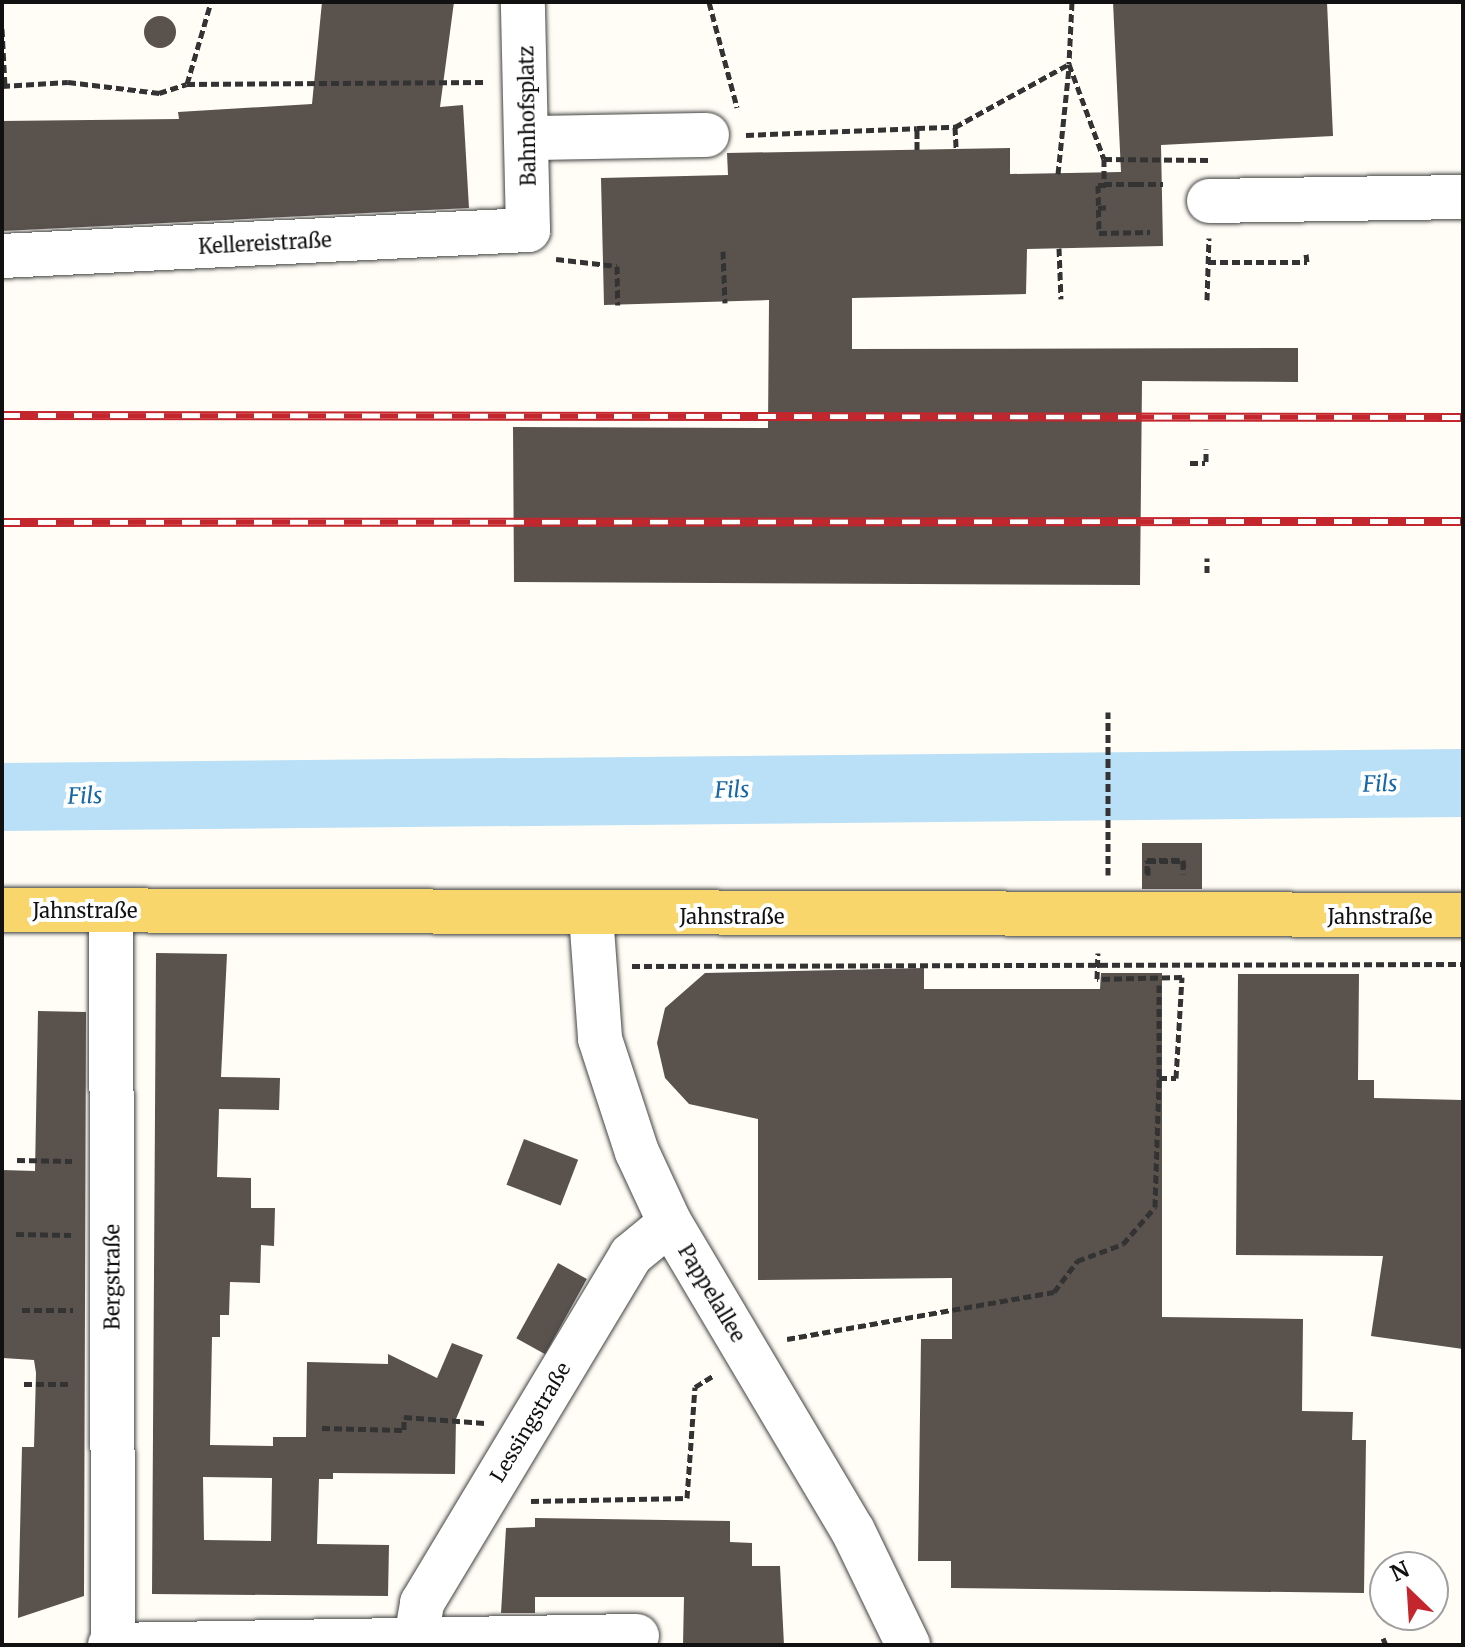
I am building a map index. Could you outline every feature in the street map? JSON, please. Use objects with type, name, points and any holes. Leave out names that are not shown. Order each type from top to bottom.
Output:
[{"type":"main road","name":"Jahnstraße","points":[[2,910],[591,915],[1463,915]]},
{"type":"street","name":"Bahnhofsplatz","points":[[523,2],[539,245]]},
{"type":"street","points":[[531,149],[707,135]]},
{"type":"street","points":[[531,149],[670,158]]},
{"type":"street","points":[[1209,201],[1463,197]]},
{"type":"street","name":"Kellereistraße","points":[[2,256],[539,245]]},
{"type":"street","name":"Bergstraße","points":[[111,910],[112,1645]]},
{"type":"street","name":"Pappelallee","points":[[591,915],[600,1039],[626,1125],[670,1223],[853,1531],[908,1645]]},
{"type":"street","name":"Lessingstraße","points":[[416,1638],[422,1603],[631,1255],[670,1223]]},
{"type":"street","points":[[112,1645],[637,1636]]},
{"type":"path","points":[[187,84],[211,2]]},
{"type":"path","points":[[709,2],[745,135],[955,127],[1069,64]]},
{"type":"path","points":[[1058,174],[1072,2]]},
{"type":"path","points":[[2,29],[3,86],[68,82],[159,93],[187,84],[528,81]]},
{"type":"path","points":[[1069,64],[1104,159],[1104,184],[1136,184]]},
{"type":"path","points":[[955,127],[956,149]]},
{"type":"path","points":[[917,128],[917,150]]},
{"type":"path","points":[[1150,232],[1099,233],[1098,185],[1163,184]]},
{"type":"path","points":[[1098,208],[1110,207]]},
{"type":"path","points":[[539,245],[617,266],[618,305]]},
{"type":"path","points":[[1059,248],[1061,299]]},
{"type":"path","points":[[723,251],[725,303]]},
{"type":"path","points":[[1207,300],[1208,262],[1307,262],[1306,254]]},
{"type":"path","points":[[1190,463],[1206,462],[1206,449]]},
{"type":"path","points":[[1207,558],[1207,573]]},
{"type":"path","points":[[1108,712],[1108,879]]},
{"type":"path","points":[[1170,861],[1148,861],[1148,882],[1147,860],[1183,860],[1184,871]]},
{"type":"path","points":[[593,971],[668,962],[1463,964]]},
{"type":"path","points":[[1098,963],[1097,979],[1182,977],[1176,1078],[1159,1078]]},
{"type":"path","points":[[812,1329],[1054,1292],[1077,1261],[1123,1244],[1155,1207],[1159,985]]},
{"type":"path","points":[[17,1160],[112,1161]]},
{"type":"path","points":[[16,1234],[112,1236]]},
{"type":"path","points":[[22,1310],[112,1310]]},
{"type":"path","points":[[483,1502],[687,1498],[695,1387],[749,1353]]},
{"type":"path","points":[[322,1428],[404,1430],[404,1417],[525,1430]]},
{"type":"building","points":[[322,2],[454,2],[440,107],[463,105],[469,208],[2,231],[2,121],[179,119],[178,112],[312,104]]},
{"type":"building","points":[[1113,2],[1327,2],[1333,136],[1161,145],[1163,246],[1027,249],[1026,294],[852,298],[852,349],[1298,348],[1298,382],[1142,381],[1140,585],[514,582],[513,427],[768,428],[769,300],[604,305],[601,178],[728,175],[727,153],[1010,148],[1010,174],[1121,172]]},
{"type":"building","points":[[160,16],[171,21],[176,32],[171,43],[160,48],[149,43],[144,32],[149,21]]},
{"type":"building","points":[[1142,843],[1202,843],[1202,889],[1142,889]]},
{"type":"building","points":[[156,953],[227,954],[221,1077],[280,1078],[279,1110],[219,1109],[217,1177],[251,1178],[251,1208],[275,1208],[274,1246],[261,1245],[260,1283],[230,1282],[229,1315],[220,1315],[220,1337],[212,1337],[210,1445],[273,1446],[273,1437],[306,1437],[307,1362],[388,1364],[388,1354],[437,1378],[452,1343],[483,1355],[456,1419],[455,1474],[333,1473],[333,1479],[319,1479],[317,1544],[389,1545],[388,1596],[152,1594]],"holes":[[[203,1477],[272,1478],[271,1541],[204,1540]]]},
{"type":"building","points":[[924,968],[924,989],[1100,989],[1101,973],[1162,973],[1162,1317],[1303,1319],[1302,1411],[1353,1412],[1352,1440],[1366,1440],[1364,1593],[951,1588],[951,1561],[918,1561],[921,1339],[952,1339],[952,1278],[758,1280],[758,1119],[689,1104],[665,1078],[657,1043],[665,1008],[705,973]]},
{"type":"building","points":[[1238,974],[1359,974],[1358,1080],[1374,1080],[1374,1098],[1463,1100],[1463,1349],[1371,1336],[1383,1256],[1236,1255]]},
{"type":"building","points":[[38,1011],[86,1012],[84,1596],[18,1618],[22,1447],[34,1447],[36,1373],[34,1360],[3,1358],[2,1170],[35,1171]]},
{"type":"building","points":[[524,1139],[578,1160],[561,1206],[506,1185]]},
{"type":"building","points":[[558,1263],[587,1279],[545,1354],[516,1338]]},
{"type":"building","points":[[535,1518],[730,1521],[730,1542],[752,1543],[752,1566],[780,1566],[784,1645],[683,1645],[684,1597],[535,1597],[535,1613],[501,1613],[506,1528],[535,1527]]},
{"type":"waterway","name":"Fils","points":[[2,797],[1463,783]]},
{"type":"railway","points":[[2,415],[1463,417]]},
{"type":"railway","points":[[2,522],[1463,521]]}]
